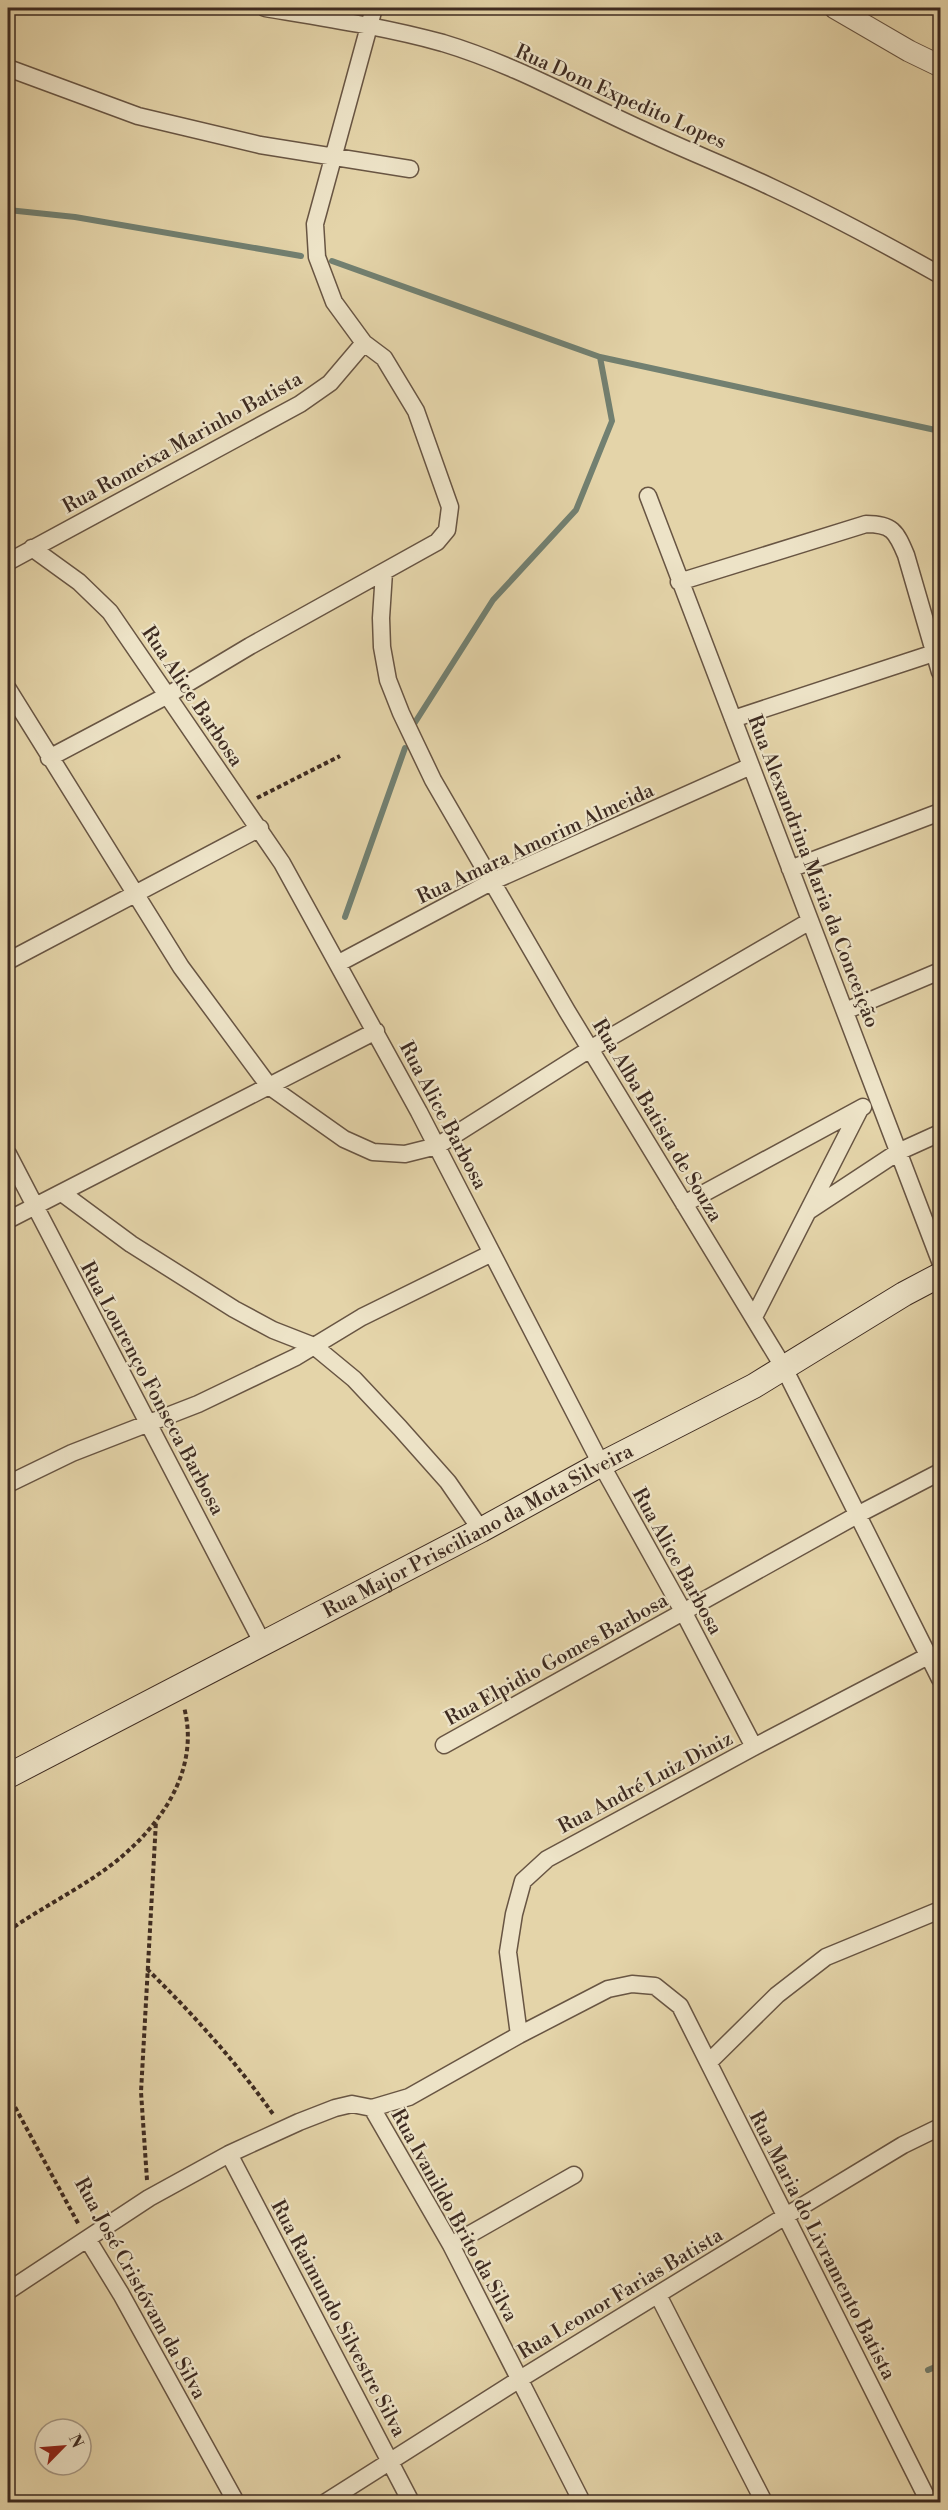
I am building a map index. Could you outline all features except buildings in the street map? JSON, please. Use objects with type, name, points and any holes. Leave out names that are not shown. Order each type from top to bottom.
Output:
[{"type":"main road","name":"Rua Major Prisciliano da Mota Silveira","points":[[8,1776],[754,1386],[940,1275]]},
{"type":"street","name":"Rua Dom Expedito Lopes","points":[[265,8],[368,26],[444,44],[545,82],[642,130],[801,202],[862,232],[940,275]]},
{"type":"street","points":[[49,758],[168,695],[250,646],[437,542],[447,530],[450,507],[416,411],[384,358],[364,343],[334,302],[317,257],[315,224],[374,8]]},
{"type":"street","points":[[835,8],[909,51],[940,66]]},
{"type":"street","points":[[8,68],[138,116],[260,146],[410,169]]},
{"type":"street","name":"Rua Romeixa Marinho Batista","points":[[8,562],[300,404],[330,383],[364,343]]},
{"type":"street","name":"Rua Alexandrina Maria da Conceição","points":[[648,496],[940,1261]]},
{"type":"street","points":[[679,582],[866,524],[881,524],[890,527],[900,540],[906,555],[937,652],[940,672]]},
{"type":"street","name":"Rua Alice Barbosa","points":[[32,548],[79,582],[110,612],[260,828],[376,1031],[601,1464],[684,1613],[754,1747]]},
{"type":"street","name":"Rua Alba Batista de Souza","points":[[384,572],[382,647],[388,680],[433,780],[590,1049],[784,1368],[930,1655],[940,1679]]},
{"type":"street","points":[[733,719],[937,652]]},
{"type":"street","points":[[8,689],[181,967],[269,1086],[344,1139],[373,1152],[405,1154],[437,1146],[590,1049],[810,921]]},
{"type":"street","name":"Rua Amara Amorim Almeida","points":[[339,963],[492,882],[751,766]]},
{"type":"street","points":[[790,869],[940,812]]},
{"type":"street","points":[[8,961],[260,828]]},
{"type":"street","points":[[845,1011],[940,971]]},
{"type":"street","points":[[8,1220],[376,1031]]},
{"type":"street","points":[[684,1204],[877,1099]]},
{"type":"street","points":[[754,1317],[860,1109]]},
{"type":"street","points":[[810,1211],[898,1152],[940,1133]]},
{"type":"street","name":"Rua Lourenço Fonseca Barbosa","points":[[8,1154],[262,1642]]},
{"type":"street","points":[[62,1193],[131,1244],[234,1309],[273,1330],[314,1346],[354,1379],[400,1428],[448,1482],[481,1530]]},
{"type":"street","points":[[8,1484],[72,1453],[198,1404],[296,1358],[362,1317],[492,1252]]},
{"type":"street","name":"Rua Elpidio Gomes Barbosa","points":[[444,1745],[859,1514],[940,1472]]},
{"type":"street","name":"Rua André Luiz Diniz","points":[[519,2035],[508,1952],[514,1914],[523,1881],[547,1859],[930,1655]]},
{"type":"street","points":[[708,2062],[777,1995],[826,1957],[940,1910]]},
{"type":"street","name":"Rua Maria do Livramento Batista","points":[[519,2035],[608,1989],[632,1984],[655,1986],[680,2006],[929,2502]]},
{"type":"street","points":[[8,2292],[149,2198],[229,2154],[335,2108],[352,2104],[372,2108],[409,2097],[519,2035]]},
{"type":"street","name":"Rua Ivanildo Brito da Silva","points":[[372,2108],[451,2245],[582,2502]]},
{"type":"street","name":"Rua Leonor Farias Batista","points":[[326,2502],[520,2379],[784,2217],[903,2145],[940,2127]]},
{"type":"street","name":"Rua Raimundo Silvestre Silva","points":[[229,2154],[411,2502]]},
{"type":"street","points":[[451,2245],[574,2175]]},
{"type":"street","name":"Rua José Cristóvam da Silva","points":[[87,2240],[121,2294],[236,2502]]},
{"type":"street","points":[[658,2295],[764,2502]]},
{"type":"path","points":[[243,805],[340,756]]},
{"type":"path","points":[[8,1931],[126,1853],[156,1821],[175,1794],[186,1767],[189,1727],[178,1686]]},
{"type":"path","points":[[149,2198],[141,2092],[156,1821]]},
{"type":"path","points":[[147,1969],[185,2006],[251,2083],[283,2129]]},
{"type":"path","name":"Rua José Cristóvam da Silva","points":[[8,2094],[48,2163],[87,2240]]},
{"type":"waterway","points":[[8,210],[75,217],[301,256]]},
{"type":"waterway","points":[[332,261],[600,357],[940,431]]},
{"type":"waterway","points":[[414,724],[493,600],[576,510],[612,421],[600,357]]},
{"type":"waterway","points":[[345,917],[405,748]]},
{"type":"waterway","points":[[928,2370],[940,2365]]}]
